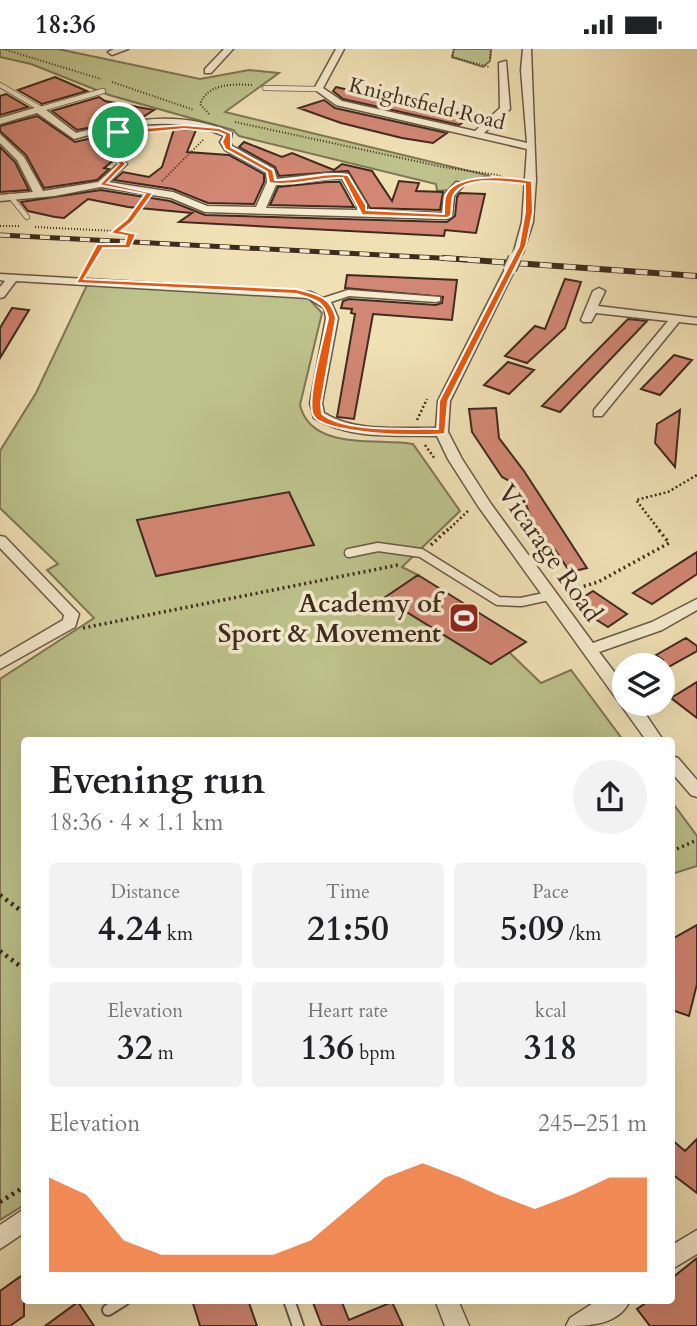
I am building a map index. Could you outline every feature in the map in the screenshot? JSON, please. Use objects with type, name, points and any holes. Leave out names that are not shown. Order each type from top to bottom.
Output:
[{"type":"street","points":[[208,71],[229,49]]},
{"type":"street","points":[[318,89],[340,49]]},
{"type":"street","points":[[0,295],[6,277],[296,292],[324,301],[329,306],[332,318],[316,403],[318,415],[328,423],[359,429],[442,432],[444,401],[527,233],[531,147],[524,69],[527,49]]},
{"type":"street","points":[[335,62],[351,52]]},
{"type":"street","points":[[216,64],[233,66]]},
{"type":"street","points":[[477,135],[505,109],[500,66]]},
{"type":"street","name":"Knightsfield Road","points":[[318,89],[339,103],[531,147]]},
{"type":"street","points":[[0,121],[41,109],[42,114],[74,136],[112,126],[181,119],[219,130],[229,135],[225,142],[228,148],[271,171],[272,182],[260,211]]},
{"type":"street","points":[[0,137],[21,159],[38,192]]},
{"type":"street","points":[[101,184],[122,164]]},
{"type":"street","points":[[272,182],[291,183],[324,175],[345,176],[362,205],[362,212]]},
{"type":"street","points":[[5,197],[38,192],[54,193],[101,184],[173,195],[205,209],[447,216],[449,195],[460,184]]},
{"type":"street","points":[[598,291],[590,315],[697,321]]},
{"type":"street","points":[[324,301],[348,293],[437,299]]},
{"type":"street","points":[[598,413],[676,319]]},
{"type":"street","name":"Vicarage Road","points":[[442,432],[477,494],[612,681]]},
{"type":"street","points":[[0,540],[72,614],[70,623],[0,664]]},
{"type":"street","points":[[588,650],[657,626],[697,604]]},
{"type":"street","points":[[638,716],[653,737]]},
{"type":"street","points":[[675,765],[697,791]]},
{"type":"street","points":[[0,1238],[21,1222]]},
{"type":"street","points":[[675,1256],[697,1241]]},
{"type":"street","points":[[448,1304],[457,1326]]},
{"type":"street","points":[[578,1326],[613,1304]]},
{"type":"lane","points":[[0,85],[41,109],[103,91]]},
{"type":"lane","points":[[265,88],[318,89]]},
{"type":"lane","points":[[5,197],[27,217]]},
{"type":"lane","points":[[349,553],[378,547],[421,553],[498,601],[521,602],[549,596]]},
{"type":"lane","points":[[108,1310],[118,1304]]},
{"type":"lane","points":[[290,1304],[298,1326]]},
{"type":"path","points":[[3,49],[215,118],[508,180]]},
{"type":"path","points":[[454,49],[452,57],[500,66]]},
{"type":"path","points":[[491,49],[490,61],[500,66]]},
{"type":"path","points":[[0,226],[115,231],[130,221],[151,193],[209,134],[219,130],[215,118],[203,110],[201,98],[213,87],[247,85],[265,88]]},
{"type":"path","points":[[87,133],[100,136],[122,164]]},
{"type":"path","points":[[460,184],[482,180],[529,182]]},
{"type":"path","points":[[78,281],[100,246],[128,246],[132,234],[114,233],[115,231]]},
{"type":"path","points":[[549,596],[598,582],[669,543],[636,500],[668,492],[697,475]]},
{"type":"path","points":[[78,629],[410,562],[470,509]]},
{"type":"path","points":[[675,850],[697,840]]},
{"type":"path","points":[[0,895],[21,911]]},
{"type":"path","points":[[0,951],[21,967]]},
{"type":"path","points":[[0,1202],[21,1189]]},
{"type":"green space","points":[[0,49],[58,49],[200,79],[249,70],[279,73],[225,112],[490,176],[458,183],[449,190],[437,191],[436,184],[239,136],[233,130],[109,95],[31,64],[0,57]]},
{"type":"green space","points":[[454,49],[491,49],[490,61],[483,67],[452,57]]},
{"type":"green space","points":[[87,285],[293,295],[309,299],[322,313],[300,405],[306,420],[317,430],[347,440],[413,444],[460,511],[402,567],[418,575],[385,599],[491,664],[508,651],[541,683],[571,670],[621,737],[21,737],[21,1207],[0,1220],[0,679],[94,618],[47,570],[58,564],[0,508],[0,451],[36,393]]},
{"type":"green space","points":[[675,806],[697,836],[697,866],[675,873]]},
{"type":"building","points":[[55,77],[87,91],[42,104],[18,90]]},
{"type":"building","points":[[336,87],[437,111],[475,114],[459,125],[343,99],[333,91]]},
{"type":"building","points":[[6,94],[28,107],[0,115],[0,96]]},
{"type":"building","points":[[99,97],[105,101],[154,110],[141,118],[77,130],[52,111]]},
{"type":"building","points":[[324,100],[335,108],[447,133],[433,143],[402,138],[341,123],[299,108]]},
{"type":"building","points":[[37,116],[75,142],[131,129],[154,128],[104,168],[109,169],[97,180],[44,188],[26,155],[0,131],[0,126]]},
{"type":"building","points":[[174,129],[196,130],[187,152],[229,155],[264,174],[264,182],[254,204],[208,203],[173,189],[114,180],[123,172],[149,177],[162,167]]},
{"type":"building","points":[[244,142],[282,157],[292,153],[334,170],[342,164],[372,171],[392,201],[399,181],[419,183],[416,191],[443,192],[440,210],[370,208],[348,171],[279,176],[275,167],[239,147]]},
{"type":"building","points":[[0,147],[15,162],[29,190],[0,192]]},
{"type":"building","points":[[340,182],[354,207],[270,205],[278,187]]},
{"type":"building","points":[[101,190],[170,201],[205,215],[447,222],[455,216],[460,193],[485,194],[476,233],[445,230],[444,236],[179,222],[192,213],[128,207],[88,199],[64,218],[28,211],[21,202]]},
{"type":"building","points":[[347,275],[457,280],[452,320],[373,314],[354,419],[337,417],[355,314],[351,313],[352,309],[341,308],[343,301],[349,299],[436,305],[442,303],[443,297],[345,288]]},
{"type":"building","points":[[565,279],[581,282],[565,328],[527,363],[505,356],[535,326],[545,329]]},
{"type":"building","points":[[12,308],[29,310],[0,358],[0,328]]},
{"type":"building","points":[[628,319],[647,321],[560,412],[542,406]]},
{"type":"building","points":[[674,355],[692,360],[660,395],[641,389]]},
{"type":"building","points":[[508,362],[534,370],[509,394],[484,385]]},
{"type":"building","points":[[496,408],[499,438],[524,471],[587,568],[570,572],[553,547],[549,548],[533,525],[527,507],[513,483],[502,477],[472,432],[469,409]]},
{"type":"building","points":[[680,410],[675,467],[655,443],[657,424]]},
{"type":"building","points":[[289,492],[314,545],[156,576],[137,520]]},
{"type":"building","points":[[697,552],[697,574],[652,604],[633,593]]},
{"type":"building","points":[[418,575],[526,642],[491,664],[384,598]]},
{"type":"building","points":[[593,591],[627,614],[608,627],[584,612],[587,610],[576,602]]},
{"type":"building","points":[[686,638],[697,646],[697,651],[675,663],[675,653],[660,653]]},
{"type":"building","points":[[697,682],[697,718],[675,701],[675,696]]},
{"type":"building","points":[[697,925],[697,984],[689,1016],[675,1011],[675,937]]},
{"type":"building","points":[[697,1139],[697,1193],[675,1176],[675,1143],[685,1151]]},
{"type":"building","points":[[697,1258],[697,1326],[650,1326],[637,1309],[644,1304],[675,1304],[675,1276]]},
{"type":"building","points":[[21,1276],[24,1316],[10,1326],[0,1326],[0,1291]]},
{"type":"building","points":[[75,1304],[79,1304],[94,1326],[45,1326]]},
{"type":"building","points":[[193,1304],[249,1304],[257,1326],[200,1326]]},
{"type":"building","points":[[314,1304],[343,1304],[349,1320],[393,1304],[403,1326],[322,1326]]},
{"type":"railway","points":[[0,235],[458,259]]},
{"type":"railway","points":[[444,258],[458,259]]},
{"type":"railway","points":[[458,259],[477,260]]},
{"type":"railway","points":[[458,259],[697,276]]},
{"type":"place","name":"Academy of Sport & Movement","points":[[464,618]]},
{"type":"route","points":[[184,127],[214,132],[219,130],[229,135],[225,142],[228,148],[271,171],[272,182],[291,183],[324,175],[345,176],[351,182],[362,205],[362,212],[447,216],[449,195],[460,184],[495,179],[529,182],[529,212],[523,246],[444,401],[442,432],[359,429],[328,423],[318,415],[316,403],[332,318],[329,306],[320,298],[296,292],[78,281],[100,246],[128,246],[132,234],[114,233],[130,221],[150,193],[101,184],[122,164],[100,136],[118,132],[184,127]]}]
